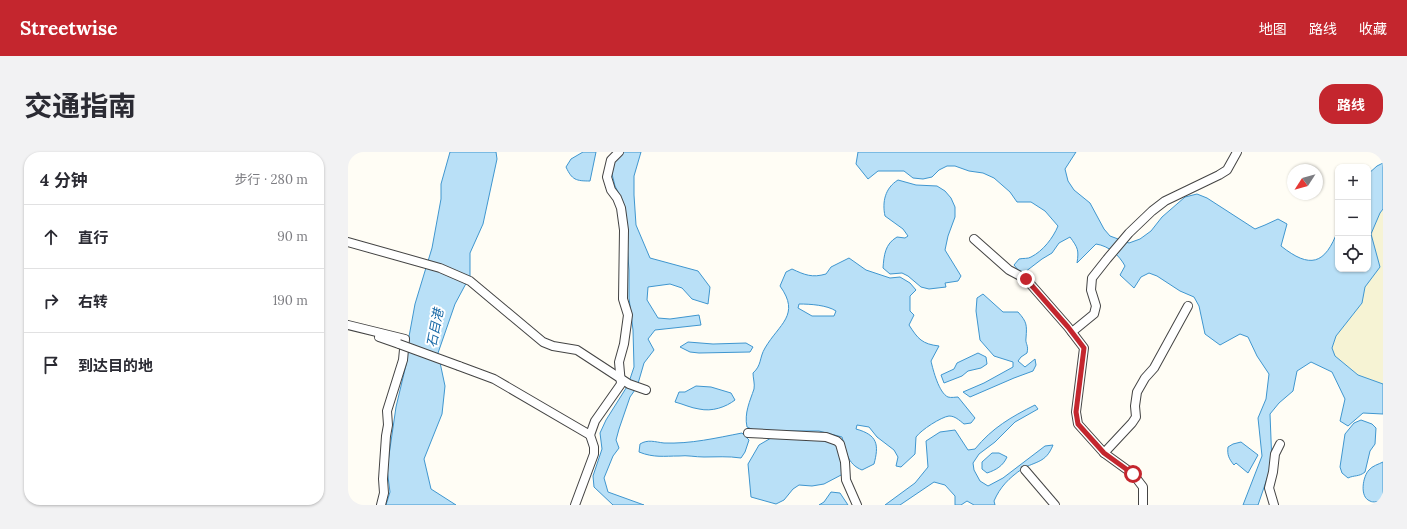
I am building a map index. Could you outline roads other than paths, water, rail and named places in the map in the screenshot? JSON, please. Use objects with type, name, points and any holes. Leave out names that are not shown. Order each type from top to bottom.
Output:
[{"type":"street","points":[[575,505],[594,454],[594,447],[590,435],[595,421],[621,384],[619,362],[624,344],[628,315],[623,299],[624,230],[621,208],[611,190],[607,177],[611,160],[618,152]]},
{"type":"street","points":[[1072,332],[1094,314],[1096,306],[1091,290],[1092,278],[1129,233],[1165,201],[1227,170],[1237,152]]},
{"type":"street","points":[[974,239],[1009,270],[1026,279],[1084,348],[1076,412],[1078,424],[1104,453],[1133,474],[1143,487],[1143,505]]},
{"type":"street","points":[[348,242],[440,268],[466,279],[543,342],[553,346],[577,350],[629,384],[646,390]]},
{"type":"street","points":[[1104,453],[1136,417],[1135,406],[1137,392],[1145,378],[1154,368],[1188,306]]},
{"type":"street","points":[[348,326],[494,379],[590,435]]},
{"type":"street","points":[[348,326],[405,339],[403,360],[387,411],[388,424],[383,479],[384,493],[381,505]]},
{"type":"street","points":[[748,433],[826,438],[837,441],[843,452],[846,480],[857,505]]},
{"type":"street","points":[[1274,505],[1269,488],[1275,454],[1280,444]]},
{"type":"street","points":[[1025,470],[1055,505]]},
{"type":"water","name":"石目港","points":[[450,152],[496,152],[497,159],[483,224],[470,253],[470,276],[455,304],[438,353],[445,386],[442,414],[424,459],[431,489],[456,505],[386,505],[390,492],[387,469],[396,407],[406,365],[408,342],[415,304],[432,248],[441,199],[441,184]]},
{"type":"water","points":[[583,152],[596,152],[590,181],[575,179],[570,175],[566,167],[571,159]]},
{"type":"water","points":[[617,152],[641,152],[634,176],[636,225],[650,258],[698,271],[710,287],[708,304],[692,299],[682,288],[670,284],[648,287],[647,300],[658,318],[670,319],[699,315],[701,325],[655,330],[648,339],[654,350],[644,363],[637,387],[630,397],[619,429],[616,440],[619,448],[613,456],[604,478],[608,492],[644,505],[613,505],[594,487],[593,476],[602,449],[600,433],[606,420],[628,385],[634,367],[633,330],[629,298],[629,270],[625,219],[622,200],[615,186],[610,166]]},
{"type":"water","points":[[858,152],[1076,152],[1065,169],[1068,181],[1074,190],[1090,203],[1104,229],[1110,236],[1129,243],[1140,239],[1151,231],[1162,217],[1185,197],[1197,194],[1207,198],[1255,229],[1278,219],[1287,224],[1281,246],[1300,258],[1316,260],[1322,257],[1335,237],[1335,272],[1371,272],[1371,234],[1380,267],[1365,287],[1362,303],[1336,336],[1332,348],[1335,356],[1358,375],[1383,384],[1383,414],[1363,413],[1348,426],[1340,421],[1345,399],[1332,372],[1311,362],[1297,371],[1293,391],[1279,403],[1270,414],[1272,464],[1258,505],[1243,505],[1262,456],[1258,418],[1266,399],[1269,374],[1257,356],[1248,337],[1240,334],[1220,345],[1205,334],[1199,306],[1194,297],[1180,291],[1157,276],[1149,273],[1141,277],[1134,288],[1120,275],[1125,266],[1120,258],[1109,249],[1101,245],[1096,244],[1077,263],[1077,249],[1070,237],[1059,243],[1052,253],[1025,272],[1019,271],[1014,265],[1019,259],[1030,258],[1040,251],[1050,240],[1058,226],[1045,211],[1031,202],[1017,202],[1010,192],[994,178],[983,173],[969,171],[955,166],[947,166],[939,170],[932,177],[923,179],[913,178],[904,171],[878,171],[868,179],[856,164]]},
{"type":"water","points":[[1383,163],[1383,209],[1371,234],[1371,171]]},
{"type":"water","points":[[898,180],[916,185],[937,186],[945,191],[951,198],[955,207],[955,217],[945,250],[961,276],[958,281],[945,283],[946,287],[929,289],[921,287],[902,273],[890,274],[883,268],[885,254],[890,243],[897,237],[905,238],[908,236],[903,229],[885,216],[884,201],[887,191]]},
{"type":"water","points":[[849,258],[866,270],[890,278],[900,277],[910,283],[916,290],[910,296],[910,311],[914,315],[909,325],[921,340],[928,344],[939,346],[931,361],[939,386],[948,397],[958,397],[975,418],[971,423],[964,424],[955,417],[949,416],[931,424],[916,437],[915,454],[901,467],[896,466],[898,457],[894,450],[877,437],[869,427],[857,425],[856,429],[869,434],[873,438],[876,446],[874,464],[862,470],[850,461],[842,437],[819,431],[756,431],[747,427],[747,412],[754,389],[753,373],[758,367],[765,348],[786,319],[788,312],[786,296],[780,286],[786,272],[792,269],[805,274],[817,276],[826,274],[831,267]],"holes":[[[799,304],[823,306],[836,311],[834,316],[812,316],[798,308]]]},
{"type":"water","points":[[983,294],[1003,312],[1018,312],[1021,315],[1025,321],[1026,327],[1027,353],[1018,361],[1025,367],[1035,359],[1036,365],[1033,371],[970,397],[963,392],[984,383],[1013,367],[1013,362],[994,356],[980,340],[976,311],[977,298]]},
{"type":"water","points":[[688,342],[713,344],[746,343],[753,347],[750,352],[699,353],[690,352],[680,347]]},
{"type":"water","points":[[978,353],[986,357],[987,364],[981,368],[968,371],[962,376],[944,383],[941,375],[954,369],[957,363]]},
{"type":"water","points":[[696,386],[711,387],[731,393],[735,400],[723,407],[709,410],[675,402],[679,392],[685,392]]},
{"type":"water","points":[[1035,405],[1038,409],[1015,422],[995,442],[979,454],[973,463],[974,470],[980,481],[988,486],[1003,478],[1045,446],[1053,445],[1044,458],[1022,469],[1005,483],[994,501],[995,505],[974,505],[967,501],[961,505],[955,505],[955,496],[945,485],[934,482],[900,505],[885,505],[915,483],[928,467],[926,441],[940,432],[955,430],[968,450],[975,449],[995,429]]},
{"type":"water","points":[[1361,420],[1372,424],[1376,428],[1375,444],[1370,451],[1365,472],[1361,475],[1348,478],[1342,473],[1340,467],[1345,434],[1354,423]]},
{"type":"water","points":[[742,433],[749,440],[745,452],[741,458],[659,456],[639,452],[640,444],[646,442],[684,443]]},
{"type":"water","points":[[830,437],[838,441],[843,462],[843,474],[824,484],[812,486],[799,485],[793,489],[784,500],[776,504],[751,497],[748,464],[759,445],[771,438]]},
{"type":"water","points":[[1241,442],[1258,455],[1248,473],[1236,463],[1234,465],[1228,455],[1228,447]]},
{"type":"water","points":[[992,453],[999,453],[1007,457],[999,467],[987,473],[982,469],[982,462]]},
{"type":"water","points":[[1383,462],[1383,501],[1371,502],[1364,495],[1363,491],[1365,477],[1370,469]]},
{"type":"water","points":[[831,492],[840,493],[848,505],[819,505],[824,502]]}]
